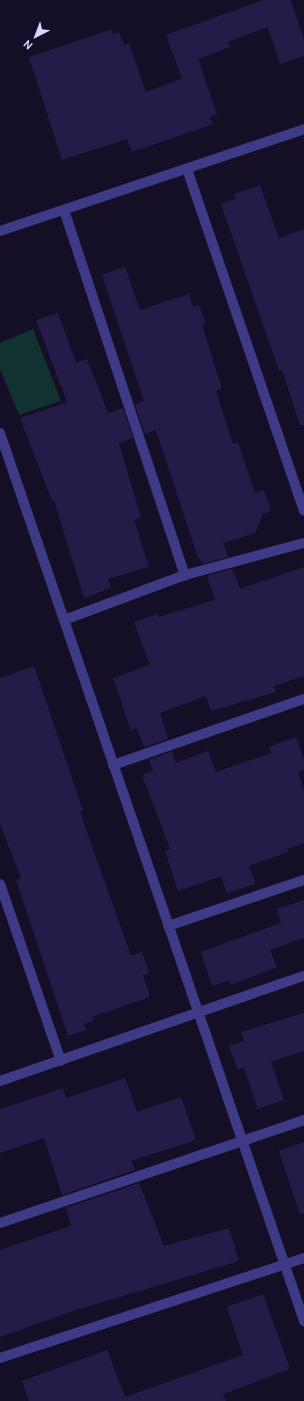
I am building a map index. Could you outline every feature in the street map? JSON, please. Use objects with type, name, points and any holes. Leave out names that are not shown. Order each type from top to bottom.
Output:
[{"type":"street","points":[[0,231],[304,129]]},
{"type":"street","points":[[187,169],[304,511]]},
{"type":"street","points":[[64,210],[185,575]]},
{"type":"street","points":[[0,433],[304,1321]]},
{"type":"street","points":[[64,620],[185,575],[304,543]]},
{"type":"street","points":[[113,765],[304,699]]},
{"type":"street","points":[[168,926],[304,880]]},
{"type":"street","points":[[0,884],[61,1061]]},
{"type":"street","points":[[0,1081],[304,976]]},
{"type":"street","points":[[0,1223],[304,1120]]},
{"type":"street","points":[[0,1358],[304,1258]]},
{"type":"green space","points":[[33,329],[61,401],[19,415],[0,369],[0,343]]},
{"type":"building","points":[[263,0],[291,0],[304,40],[304,56],[280,64],[268,27],[228,42],[230,47],[198,59],[217,114],[210,117],[213,124],[132,152],[127,139],[62,160],[29,57],[112,29],[113,34],[119,32],[124,45],[129,43],[146,92],[182,79],[166,35]]},
{"type":"building","points":[[260,185],[279,238],[304,229],[304,425],[300,425],[282,370],[279,371],[221,204],[235,199],[234,194]]},
{"type":"building","points":[[125,267],[140,310],[189,294],[193,307],[199,305],[206,324],[202,325],[222,389],[216,391],[233,444],[238,442],[255,493],[264,490],[271,511],[263,514],[255,533],[223,543],[228,557],[202,564],[200,558],[198,558],[156,430],[145,434],[135,404],[144,401],[102,275]]},
{"type":"building","points":[[58,313],[76,363],[87,359],[108,413],[123,408],[133,438],[119,443],[141,518],[134,520],[149,567],[108,579],[111,588],[84,598],[54,500],[52,501],[20,418],[67,402],[36,320]]},
{"type":"building","points":[[304,567],[304,676],[274,686],[276,692],[211,711],[206,696],[160,713],[168,739],[144,747],[137,728],[131,730],[113,678],[150,665],[134,622],[158,614],[159,617],[215,600],[207,576],[232,569],[240,589]]},
{"type":"building","points":[[34,666],[83,811],[80,812],[131,956],[142,952],[149,973],[143,975],[150,997],[92,1017],[94,1021],[84,1024],[86,1030],[68,1036],[16,880],[21,878],[0,824],[0,678]]},
{"type":"building","points":[[296,737],[304,760],[304,770],[298,772],[304,791],[304,843],[287,849],[288,852],[249,866],[256,884],[227,893],[221,876],[178,891],[165,851],[170,849],[142,775],[153,771],[149,760],[172,751],[176,763],[208,751],[216,772],[271,753],[269,747]]},
{"type":"building","points":[[304,900],[304,938],[270,950],[277,967],[231,985],[229,980],[212,986],[201,952],[281,923],[277,909]]},
{"type":"building","points":[[304,1013],[304,1051],[271,1062],[284,1100],[258,1109],[244,1068],[238,1070],[229,1046],[244,1041],[241,1032]]},
{"type":"building","points":[[125,1078],[137,1112],[181,1097],[196,1140],[131,1161],[135,1170],[62,1195],[44,1138],[0,1153],[0,1109],[63,1088],[66,1098]]},
{"type":"building","points":[[304,1142],[304,1213],[300,1214],[279,1151]]},
{"type":"building","points":[[139,1183],[164,1246],[229,1228],[239,1261],[73,1311],[0,1337],[0,1250],[71,1226],[66,1208]]},
{"type":"building","points":[[263,1294],[290,1369],[223,1394],[226,1401],[29,1401],[22,1381],[107,1350],[125,1397],[243,1355],[227,1307]]}]
